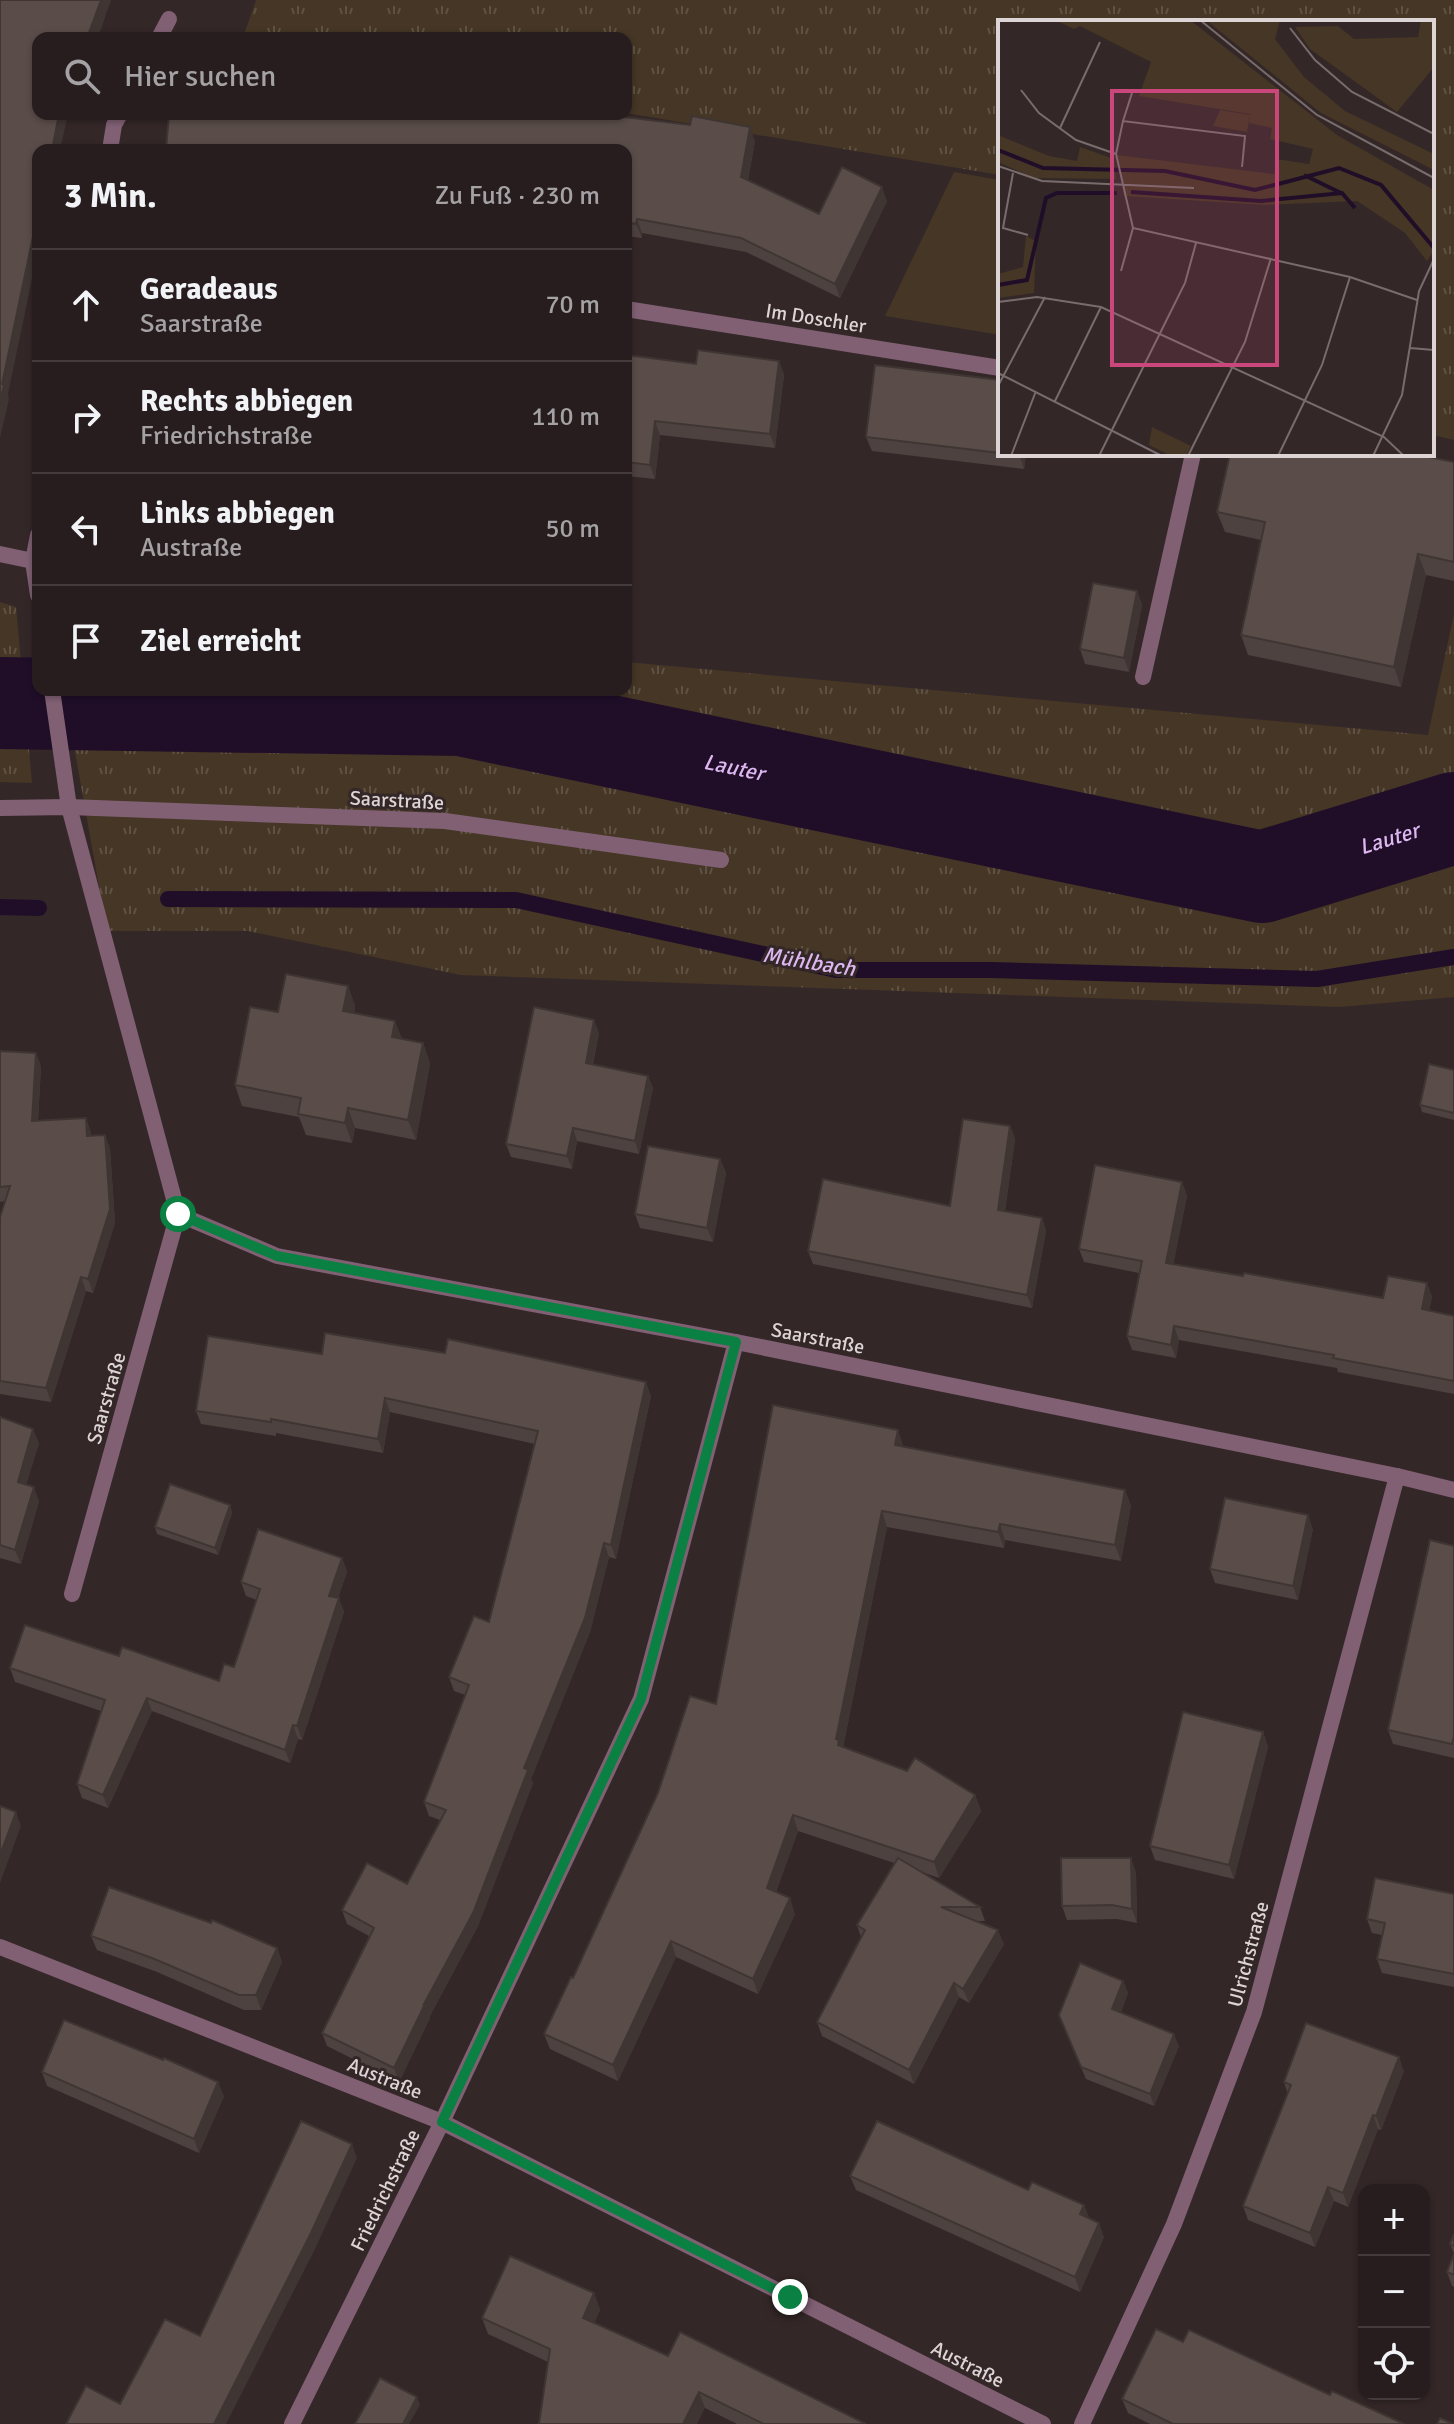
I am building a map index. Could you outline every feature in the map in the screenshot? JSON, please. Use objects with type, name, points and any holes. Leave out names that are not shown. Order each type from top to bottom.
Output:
[{"type":"street","points":[[162,32],[169,19]]},
{"type":"street","points":[[111,144],[117,120]]},
{"type":"street","name":"Im Doschler","points":[[632,310],[998,368]]},
{"type":"street","points":[[1143,677],[1193,456]]},
{"type":"street","points":[[0,554],[32,561]]},
{"type":"street","points":[[53,696],[69,807],[178,1214]]},
{"type":"street","name":"Saarstraße","points":[[0,808],[69,807],[445,821],[721,860]]},
{"type":"street","name":"Saarstraße","points":[[72,1594],[178,1214],[277,1256],[736,1342],[1454,1490]]},
{"type":"street","name":"Friedrichstraße","points":[[292,2424],[442,2122],[641,1699],[736,1342]]},
{"type":"street","name":"Ulrichstraße","points":[[1082,2424],[1174,2224],[1254,2012],[1397,1476]]},
{"type":"street","name":"Austraße","points":[[0,1947],[442,2122],[1043,2424]]},
{"type":"green space","points":[[256,0],[1454,0],[1454,440],[1434,435],[1434,20],[998,20],[998,175],[632,114],[632,32],[245,32]]},
{"type":"green space","points":[[954,172],[998,180],[998,335],[885,316]]},
{"type":"green space","points":[[0,602],[16,607],[32,783],[0,782]]},
{"type":"green space","points":[[1454,614],[1454,997],[1339,1007],[461,975],[248,931],[107,931],[65,696],[632,696],[632,663],[1428,735]]},
{"type":"building","points":[[0,0],[101,0],[89,32],[32,32],[32,120],[58,120],[53,144],[32,144],[32,242],[0,402]]},
{"type":"building","points":[[692,116],[750,127],[741,177],[819,214],[842,167],[882,187],[835,284],[741,238],[637,219],[636,224],[632,223],[632,144],[166,144],[168,120],[632,118],[690,125]]},
{"type":"building","points":[[698,350],[779,361],[770,434],[655,421],[650,465],[632,463],[632,356],[696,364]]},
{"type":"building","points":[[875,365],[998,380],[998,453],[866,437]]},
{"type":"building","points":[[1230,456],[1424,456],[1454,462],[1454,562],[1418,554],[1394,667],[1241,635],[1265,522],[1217,512]]},
{"type":"building","points":[[1093,583],[1137,591],[1124,658],[1080,649]]},
{"type":"building","points":[[286,974],[348,986],[343,1011],[395,1021],[392,1037],[423,1043],[408,1120],[348,1108],[345,1123],[298,1114],[301,1098],[235,1085],[250,1007],[278,1012]]},
{"type":"building","points":[[534,1007],[594,1020],[586,1063],[648,1076],[635,1141],[573,1128],[567,1156],[506,1144]]},
{"type":"building","points":[[0,1051],[36,1053],[32,1121],[86,1118],[87,1136],[105,1135],[110,1209],[88,1279],[81,1277],[46,1388],[0,1381],[0,1217],[10,1186],[0,1187]]},
{"type":"building","points":[[1429,1064],[1454,1070],[1454,1113],[1420,1105]]},
{"type":"building","points":[[963,1119],[1010,1126],[998,1210],[1042,1218],[1027,1295],[808,1251],[823,1179],[950,1206]]},
{"type":"building","points":[[648,1146],[720,1159],[707,1228],[635,1214]]},
{"type":"building","points":[[1095,1165],[1182,1182],[1166,1263],[1243,1276],[1244,1273],[1383,1298],[1388,1276],[1427,1283],[1422,1309],[1454,1316],[1454,1381],[1174,1326],[1171,1345],[1127,1336],[1142,1261],[1079,1249]]},
{"type":"building","points":[[325,1333],[445,1353],[448,1339],[646,1382],[611,1545],[604,1543],[585,1618],[524,1768],[528,1770],[473,1913],[394,2068],[322,2033],[374,1928],[342,1910],[367,1863],[407,1884],[446,1810],[424,1802],[469,1685],[449,1677],[474,1616],[489,1622],[538,1431],[385,1398],[378,1439],[271,1419],[271,1422],[196,1411],[208,1336],[322,1354]]},
{"type":"building","points":[[773,1405],[898,1430],[895,1445],[1125,1490],[1115,1545],[1000,1524],[998,1532],[882,1511],[836,1739],[839,1740],[838,1745],[907,1771],[915,1758],[975,1795],[934,1862],[793,1815],[767,1888],[790,1898],[753,1979],[671,1941],[613,2065],[544,2034],[658,1793],[690,1696],[716,1704]]},
{"type":"building","points":[[0,1417],[33,1429],[18,1482],[34,1487],[15,1550],[0,1545]]},
{"type":"building","points":[[170,1484],[230,1505],[215,1548],[155,1527]]},
{"type":"building","points":[[1225,1498],[1308,1515],[1293,1586],[1210,1569]]},
{"type":"building","points":[[258,1529],[342,1558],[329,1596],[339,1598],[297,1726],[293,1725],[285,1750],[147,1698],[103,1795],[77,1784],[105,1700],[10,1668],[25,1625],[119,1656],[122,1647],[219,1681],[224,1664],[234,1667],[260,1589],[241,1582]]},
{"type":"building","points":[[1430,1540],[1454,1546],[1452,1744],[1388,1730]]},
{"type":"building","points":[[1183,1712],[1263,1732],[1229,1865],[1150,1846]]},
{"type":"building","points":[[0,1806],[16,1812],[0,1855]]},
{"type":"building","points":[[898,1858],[980,1907],[941,1907],[998,1930],[963,1989],[954,1983],[909,2070],[817,2022],[865,1930],[857,1925]]},
{"type":"building","points":[[1061,1858],[1131,1858],[1132,1909],[1112,1905],[1062,1906]]},
{"type":"building","points":[[1375,1878],[1454,1894],[1454,1974],[1377,1959],[1385,1923],[1367,1919]]},
{"type":"building","points":[[109,1887],[211,1923],[212,1920],[277,1948],[256,1995],[239,1995],[91,1936]]},
{"type":"building","points":[[1080,1963],[1123,1981],[1112,2009],[1174,2034],[1150,2094],[1081,2067],[1059,2015]]},
{"type":"building","points":[[64,2020],[218,2082],[194,2139],[42,2072]]},
{"type":"building","points":[[1306,2023],[1399,2057],[1343,2193],[1328,2187],[1310,2233],[1243,2206],[1291,2085],[1284,2082]]},
{"type":"building","points":[[301,2121],[352,2144],[310,2235],[214,2424],[66,2424],[86,2386],[120,2404],[165,2319],[200,2336]]},
{"type":"building","points":[[877,2121],[1028,2190],[1032,2182],[1084,2205],[1080,2214],[1099,2223],[1075,2277],[850,2176]]},
{"type":"building","points":[[1454,2254],[1454,2275],[1447,2272]]},
{"type":"building","points":[[510,2256],[594,2293],[583,2318],[668,2356],[680,2332],[866,2424],[764,2424],[699,2392],[683,2424],[539,2424],[550,2349],[482,2318]]},
{"type":"building","points":[[1156,2329],[1183,2342],[1189,2330],[1330,2395],[1332,2391],[1404,2424],[1173,2424],[1122,2399]]},
{"type":"building","points":[[380,2378],[417,2397],[403,2424],[355,2424]]},
{"type":"building","points":[[1440,2418],[1453,2424],[1437,2424]]},
{"type":"waterway","name":"Lauter","points":[[0,703],[461,710],[1262,877],[1454,818]]},
{"type":"waterway","name":"Mühlbach","points":[[168,899],[516,900],[836,970],[991,970],[1317,979],[1454,957]]},
{"type":"waterway","name":"Mühlbach","points":[[0,907],[39,908]]},
{"type":"route","points":[[178,1214],[277,1256],[736,1342],[641,1699],[442,2122],[790,2297]]}]
